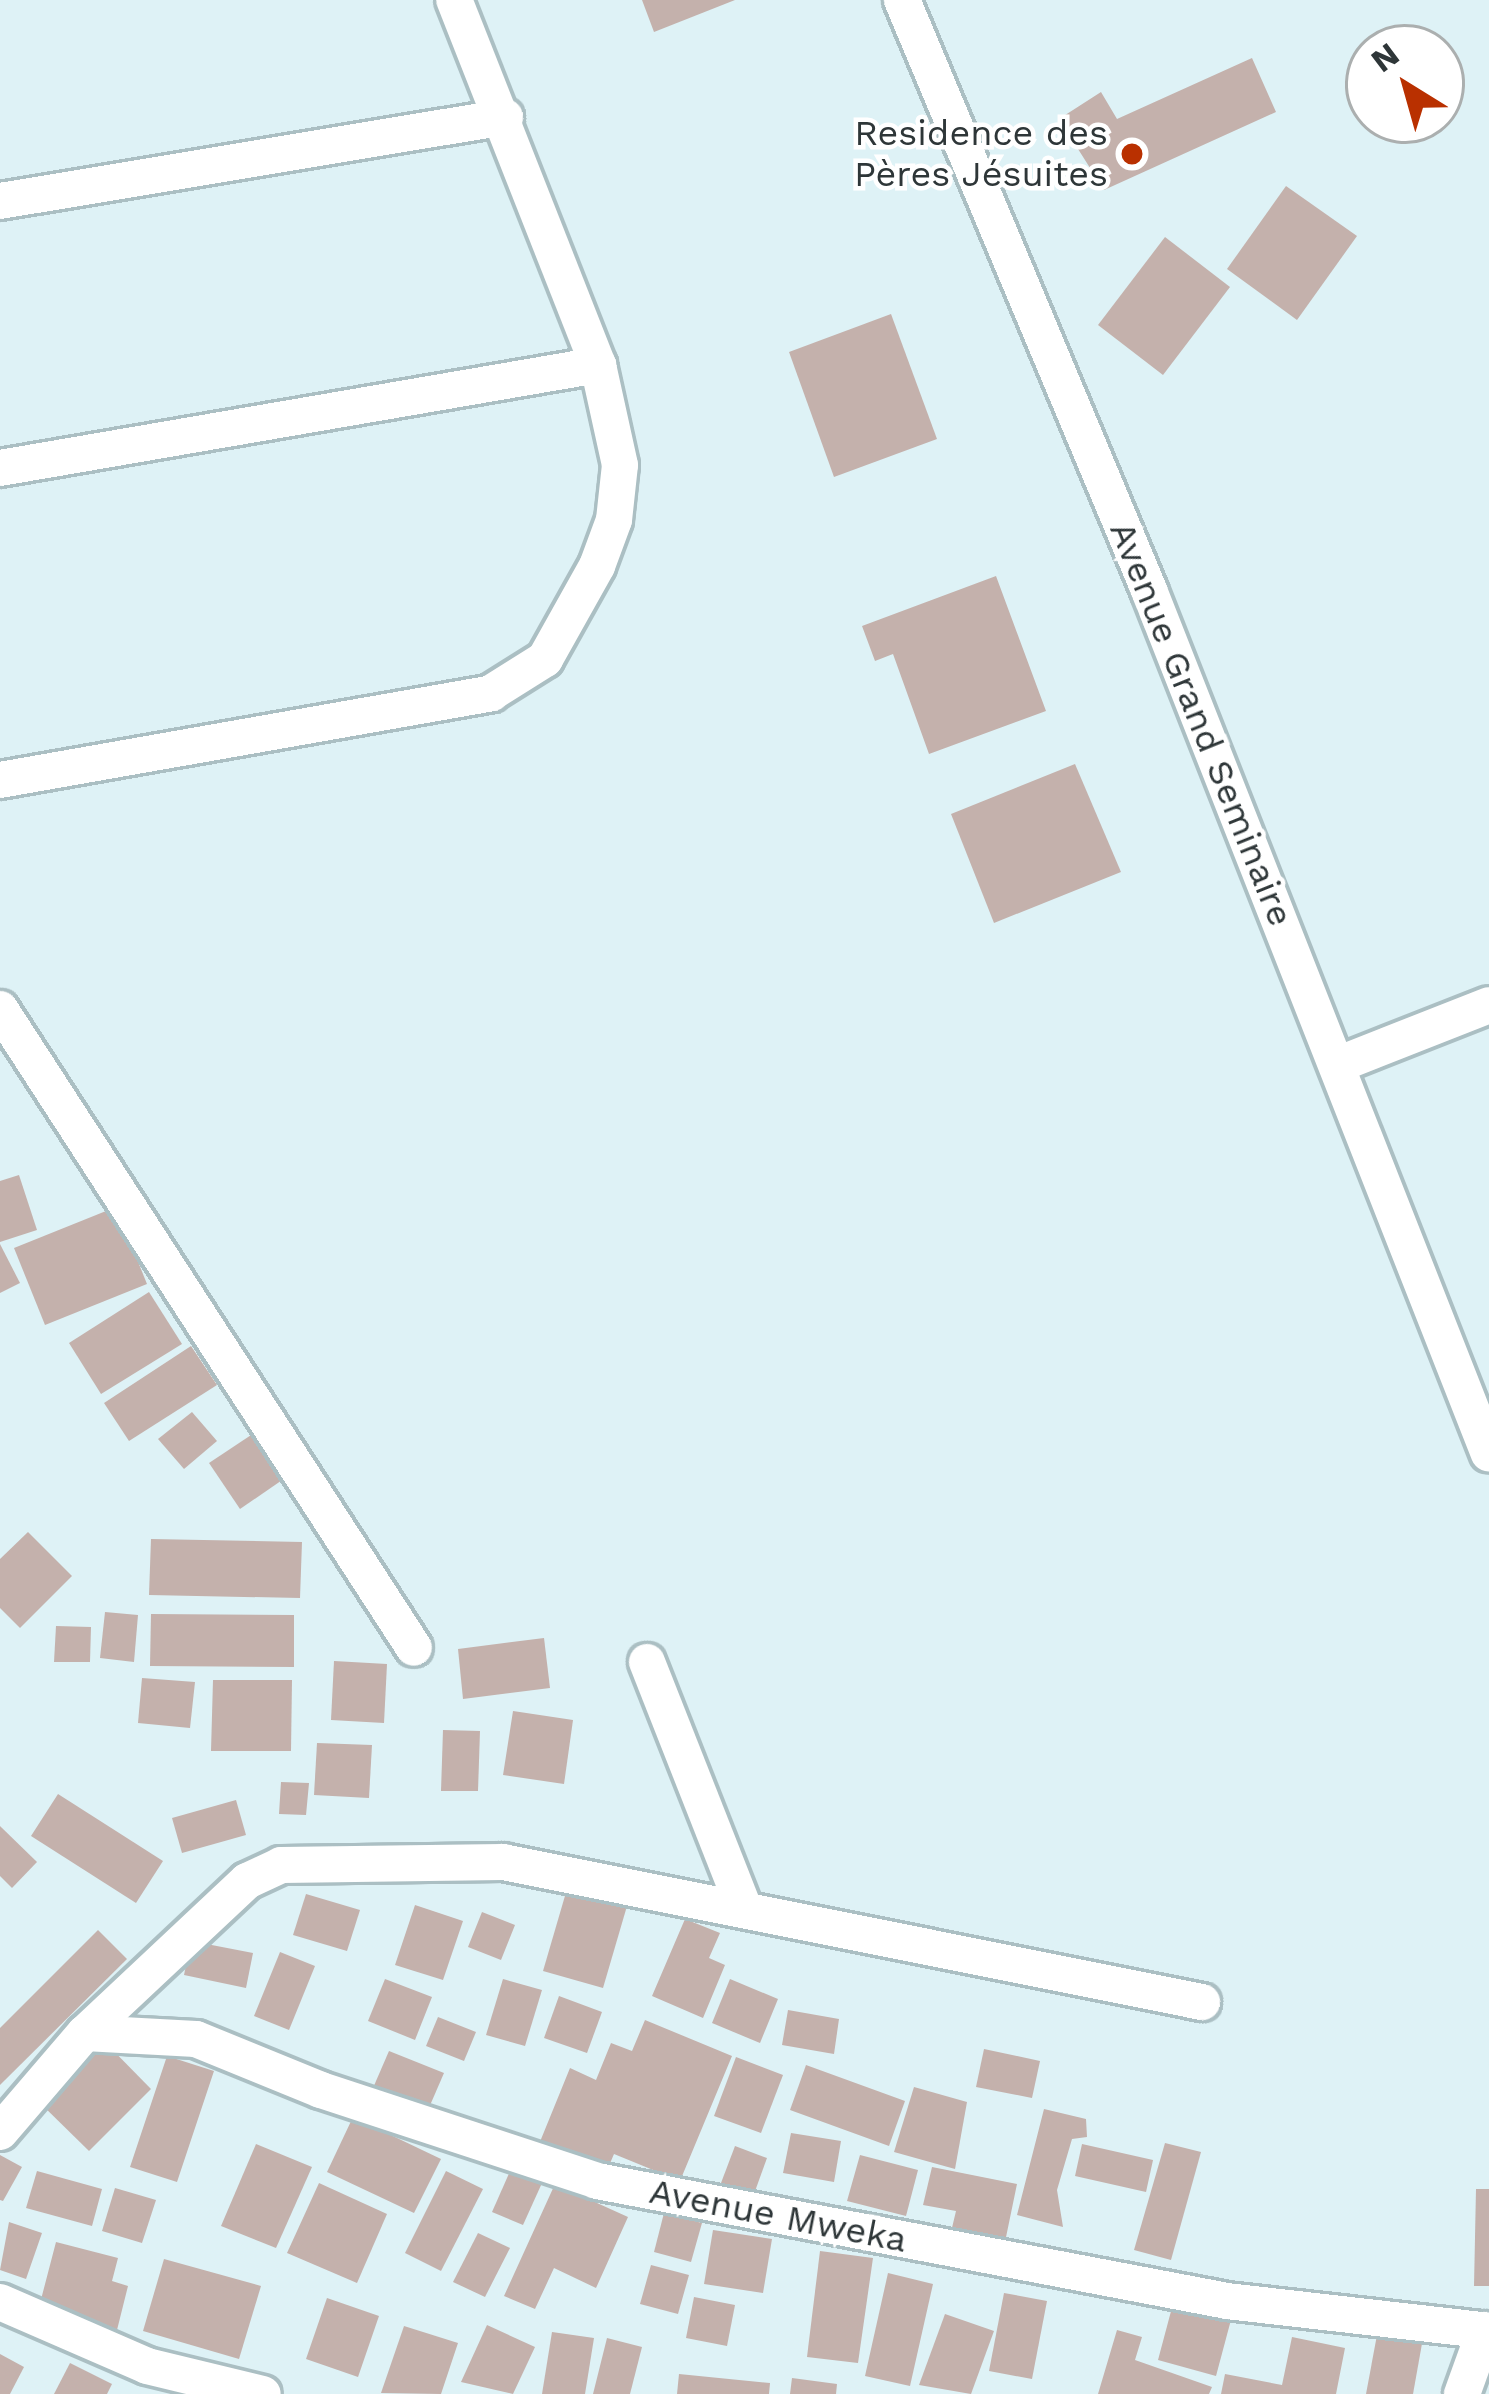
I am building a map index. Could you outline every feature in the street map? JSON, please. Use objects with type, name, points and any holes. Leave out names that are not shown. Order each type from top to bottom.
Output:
[{"type":"street","points":[[0,780],[491,693],[545,659],[614,520],[620,465],[598,365],[505,117],[454,0]]},
{"type":"street","name":"Avenue Grand Seminaire","points":[[902,0],[1336,1065],[1489,1454]]},
{"type":"street","points":[[0,201],[505,117]]},
{"type":"street","points":[[0,468],[598,365]]},
{"type":"street","points":[[1336,1065],[1489,1005]]},
{"type":"street","points":[[0,1009],[414,1648]]},
{"type":"street","points":[[647,1662],[744,1909]]},
{"type":"street","points":[[0,2132],[85,2032],[248,1881],[281,1865],[503,1862],[1202,2002]]},
{"type":"street","name":"Avenue Mweka","points":[[85,2032],[196,2039],[322,2090],[597,2181],[1226,2301],[1487,2331]]},
{"type":"street","points":[[0,2302],[147,2366],[263,2394]]},
{"type":"street","points":[[1462,2394],[1487,2331]]},
{"type":"building","points":[[642,0],[735,0],[654,32]]},
{"type":"building","name":"Residence des Pères Jésuites","points":[[1252,58],[1276,112],[1104,190],[1059,119],[1101,92],[1117,119]]},
{"type":"building","points":[[1286,186],[1357,236],[1297,320],[1227,269]]},
{"type":"building","name":"Residence des Pères Jésuites","points":[[1165,237],[1230,287],[1163,375],[1098,325]]},
{"type":"building","points":[[891,314],[937,439],[834,477],[789,352]]},
{"type":"building","points":[[996,576],[1046,711],[929,754],[893,654],[875,661],[862,626]]},
{"type":"building","points":[[1075,764],[1121,872],[994,923],[951,814]]},
{"type":"building","points":[[19,1175],[37,1230],[0,1242],[0,1181]]},
{"type":"building","points":[[116,1207],[147,1284],[45,1325],[14,1248]]},
{"type":"building","points":[[0,1244],[20,1283],[0,1293]]},
{"type":"building","points":[[149,1292],[182,1344],[101,1394],[69,1343]]},
{"type":"building","points":[[191,1346],[217,1385],[129,1441],[104,1403]]},
{"type":"building","points":[[192,1412],[217,1441],[184,1469],[158,1439]]},
{"type":"building","points":[[257,1431],[288,1476],[240,1509],[209,1463]]},
{"type":"building","points":[[28,1532],[72,1576],[20,1628],[0,1608],[0,1559]]},
{"type":"building","points":[[151,1539],[302,1542],[300,1598],[149,1595]]},
{"type":"building","points":[[105,1612],[138,1615],[134,1662],[100,1658]]},
{"type":"building","points":[[151,1614],[294,1615],[294,1667],[150,1666]]},
{"type":"building","points":[[56,1626],[91,1627],[90,1662],[54,1662]]},
{"type":"building","points":[[544,1638],[550,1688],[463,1699],[458,1649]]},
{"type":"building","points":[[334,1661],[387,1664],[384,1723],[331,1720]]},
{"type":"building","points":[[142,1678],[195,1682],[190,1728],[138,1723]]},
{"type":"building","points":[[213,1680],[292,1680],[291,1751],[211,1751]]},
{"type":"building","points":[[513,1711],[573,1720],[564,1784],[503,1775]]},
{"type":"building","points":[[443,1730],[480,1731],[478,1791],[441,1791]]},
{"type":"building","points":[[317,1743],[372,1745],[369,1798],[314,1795]]},
{"type":"building","points":[[281,1782],[309,1783],[306,1815],[279,1814]]},
{"type":"building","points":[[58,1794],[163,1861],[136,1903],[31,1836]]},
{"type":"building","points":[[236,1800],[246,1835],[182,1853],[172,1818]]},
{"type":"building","points":[[0,1826],[37,1862],[12,1888],[0,1876]]},
{"type":"building","points":[[567,1889],[627,1906],[603,1988],[543,1971]]},
{"type":"building","points":[[306,1894],[360,1910],[347,1951],[293,1935]]},
{"type":"building","points":[[415,1905],[463,1921],[443,1980],[395,1965]]},
{"type":"building","points":[[482,1912],[515,1925],[501,1960],[468,1947]]},
{"type":"building","points":[[685,1919],[720,1933],[709,1958],[725,1965],[703,2018],[652,1996]]},
{"type":"building","points":[[98,1930],[127,1959],[0,2085],[0,2028]]},
{"type":"building","points":[[191,1941],[253,1953],[246,1988],[184,1975]]},
{"type":"building","points":[[280,1952],[315,1966],[289,2030],[254,2016]]},
{"type":"building","points":[[385,1979],[432,1997],[415,2040],[368,2021]]},
{"type":"building","points":[[503,1979],[542,1990],[525,2046],[486,2035]]},
{"type":"building","points":[[730,1979],[778,1999],[760,2043],[712,2023]]},
{"type":"building","points":[[559,1996],[602,2012],[587,2053],[544,2038]]},
{"type":"building","points":[[788,2010],[839,2019],[834,2054],[782,2045]]},
{"type":"building","points":[[438,2017],[476,2032],[464,2061],[426,2046]]},
{"type":"building","points":[[645,2020],[732,2056],[680,2181],[614,2154],[602,2182],[535,2154],[570,2068],[596,2080],[611,2043],[632,2051]]},
{"type":"building","points":[[99,2036],[151,2089],[89,2151],[36,2099]]},
{"type":"building","points":[[984,2049],[1040,2061],[1032,2098],[976,2087]]},
{"type":"building","points":[[389,2051],[444,2073],[428,2110],[373,2088]]},
{"type":"building","points":[[167,2056],[214,2071],[177,2182],[130,2167]]},
{"type":"building","points":[[736,2057],[783,2075],[761,2133],[714,2116]]},
{"type":"building","points":[[806,2065],[905,2101],[889,2146],[790,2110]]},
{"type":"building","points":[[914,2087],[967,2102],[955,2169],[894,2152]]},
{"type":"building","points":[[1044,2109],[1086,2119],[1087,2137],[1072,2139],[1057,2190],[1063,2227],[1017,2215]]},
{"type":"building","points":[[353,2117],[441,2159],[414,2213],[327,2172]]},
{"type":"building","points":[[791,2133],[841,2141],[834,2182],[783,2173]]},
{"type":"building","points":[[1165,2143],[1201,2152],[1171,2260],[1134,2250]]},
{"type":"building","points":[[256,2144],[312,2167],[276,2248],[221,2226]]},
{"type":"building","points":[[1082,2144],[1153,2160],[1146,2192],[1075,2176]]},
{"type":"building","points":[[735,2146],[767,2158],[754,2194],[721,2183]]},
{"type":"building","points":[[0,2155],[22,2167],[3,2201],[0,2200]]},
{"type":"building","points":[[860,2155],[918,2170],[906,2216],[847,2201]]},
{"type":"building","points":[[932,2167],[1017,2184],[1005,2242],[951,2232],[956,2211],[923,2205]]},
{"type":"building","points":[[511,2169],[542,2183],[523,2225],[492,2212]]},
{"type":"building","points":[[37,2171],[102,2189],[92,2226],[26,2208]]},
{"type":"building","points":[[446,2171],[483,2189],[441,2271],[405,2253]]},
{"type":"building","points":[[319,2183],[387,2214],[357,2283],[287,2253]]},
{"type":"building","points":[[555,2184],[628,2217],[596,2288],[554,2268],[535,2309],[504,2296]]},
{"type":"building","points":[[115,2188],[156,2200],[142,2243],[102,2231]]},
{"type":"building","points":[[1476,2189],[1489,2189],[1489,2286],[1474,2286]]},
{"type":"building","points":[[664,2213],[702,2223],[691,2262],[654,2252]]},
{"type":"building","points":[[9,2222],[42,2233],[26,2279],[0,2270]]},
{"type":"building","points":[[713,2230],[772,2239],[763,2293],[704,2284]]},
{"type":"building","points":[[478,2233],[510,2248],[485,2297],[453,2282]]},
{"type":"building","points":[[56,2242],[118,2258],[112,2281],[128,2286],[117,2330],[38,2311]]},
{"type":"building","points":[[820,2251],[873,2258],[858,2363],[807,2357]]},
{"type":"building","points":[[164,2259],[261,2286],[239,2359],[143,2331]]},
{"type":"building","points":[[651,2265],[689,2275],[678,2314],[640,2304]]},
{"type":"building","points":[[888,2273],[933,2284],[910,2386],[865,2376]]},
{"type":"building","points":[[1004,2293],[1047,2301],[1032,2379],[989,2371]]},
{"type":"building","points":[[694,2297],[735,2305],[727,2346],[686,2338]]},
{"type":"building","points":[[327,2298],[379,2316],[358,2377],[306,2359]]},
{"type":"building","points":[[1174,2300],[1232,2316],[1216,2376],[1158,2360]]},
{"type":"building","points":[[945,2314],[994,2331],[971,2394],[919,2385]]},
{"type":"building","points":[[487,2325],[535,2347],[513,2394],[461,2382]]},
{"type":"building","points":[[404,2326],[458,2343],[441,2394],[381,2393]]},
{"type":"building","points":[[1117,2330],[1142,2337],[1135,2360],[1212,2387],[1209,2394],[1098,2394]]},
{"type":"building","points":[[552,2332],[594,2338],[585,2394],[542,2394]]},
{"type":"building","points":[[1377,2335],[1423,2338],[1413,2394],[1366,2394]]},
{"type":"building","points":[[1292,2337],[1345,2348],[1336,2394],[1221,2394],[1225,2374],[1282,2385]]},
{"type":"building","points":[[607,2338],[642,2347],[630,2394],[593,2394]]},
{"type":"building","points":[[0,2354],[24,2367],[10,2394],[0,2394]]},
{"type":"building","points":[[70,2363],[112,2384],[107,2394],[54,2394]]},
{"type":"building","points":[[679,2374],[770,2383],[769,2394],[677,2394]]},
{"type":"building","points":[[792,2378],[837,2384],[836,2394],[790,2394]]},
{"type":"place","name":"Residence des Pères Jésuites","points":[[1132,154]]}]
